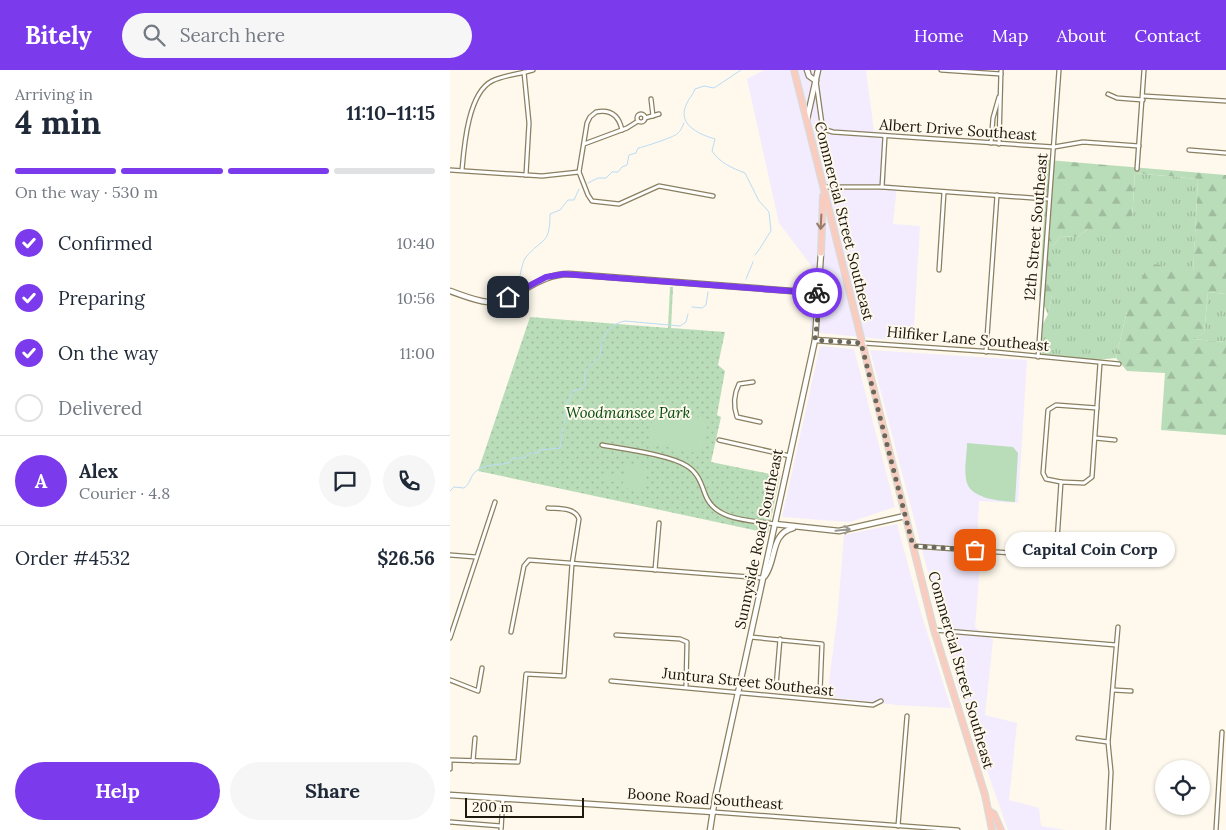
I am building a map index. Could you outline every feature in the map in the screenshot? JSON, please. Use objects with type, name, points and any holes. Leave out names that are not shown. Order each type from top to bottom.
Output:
[{"type":"main road","name":"Commercial Street Southeast","points":[[794,70],[934,630],[989,811],[992,830]]},
{"type":"main road","points":[[821,252],[823,189]]},
{"type":"main road","name":"Commercial Street Southeast","points":[[989,811],[994,814],[1000,830]]},
{"type":"street","points":[[462,170],[466,137],[481,91],[492,82],[533,70]]},
{"type":"street","points":[[807,70],[816,81]]},
{"type":"street","points":[[806,119],[818,70]]},
{"type":"street","points":[[941,70],[1001,72],[999,144]]},
{"type":"street","name":"12th Street Southeast","points":[[1038,357],[1048,199],[1054,147],[1059,70]]},
{"type":"street","points":[[1137,169],[1144,70]]},
{"type":"street","points":[[524,72],[530,123],[526,175]]},
{"type":"street","name":"Albert Drive Southeast","points":[[816,81],[822,124],[826,130],[885,136],[1054,147],[1088,142],[1139,146]]},
{"type":"street","points":[[1108,94],[1117,98],[1143,100]]},
{"type":"street","points":[[991,143],[993,118],[999,96]]},
{"type":"street","points":[[1143,96],[1226,102]]},
{"type":"street","points":[[651,99],[653,116]]},
{"type":"street","points":[[622,130],[619,119],[614,114],[603,111],[596,112],[588,120],[579,172],[588,195],[595,202],[619,204],[659,186],[713,196]]},
{"type":"street","points":[[638,121],[637,117],[639,114],[643,114],[644,118]]},
{"type":"street","points":[[584,145],[622,130],[638,121],[643,121],[644,118],[659,114]]},
{"type":"street","points":[[882,187],[885,136]]},
{"type":"street","points":[[1189,150],[1226,153]]},
{"type":"street","points":[[450,170],[547,176],[579,172]]},
{"type":"street","points":[[823,189],[882,187],[1048,199]]},
{"type":"street","points":[[938,270],[944,192]]},
{"type":"street","points":[[986,352],[997,195]]},
{"type":"street","name":"Sunnyside Road Southeast","points":[[710,830],[712,812],[815,340],[821,252]]},
{"type":"street","points":[[450,291],[478,300],[497,301],[546,277],[570,274],[819,293]]},
{"type":"street","name":"Hilfiker Lane Southeast","points":[[815,340],[986,352],[1118,364]]},
{"type":"street","points":[[1097,408],[1056,404],[1048,410],[1043,473],[1046,479],[1084,484],[1090,480],[1095,438],[1097,408],[1100,363]]},
{"type":"street","points":[[753,382],[739,384],[734,405],[737,416],[760,422]]},
{"type":"street","points":[[1095,438],[1115,440]]},
{"type":"street","points":[[718,440],[790,456]]},
{"type":"street","points":[[602,445],[685,464],[700,478],[709,502],[720,511],[741,520],[795,528],[843,531],[905,516]]},
{"type":"street","points":[[1056,556],[1061,482]]},
{"type":"street","points":[[450,638],[495,502]]},
{"type":"street","points":[[450,768],[450,760],[518,762],[526,674],[564,676],[572,564],[577,539],[578,515],[571,510],[548,508]]},
{"type":"street","points":[[655,570],[659,523]]},
{"type":"street","points":[[511,632],[526,561],[763,578],[771,568],[779,536],[785,531],[795,528]]},
{"type":"street","points":[[913,546],[1122,561]]},
{"type":"street","points":[[450,555],[476,557]]},
{"type":"street","points":[[1108,830],[1111,772],[1108,742],[1118,627]]},
{"type":"street","points":[[934,630],[1116,646]]},
{"type":"street","points":[[616,635],[680,639],[687,642],[686,686]]},
{"type":"street","points":[[750,637],[822,644],[820,693]]},
{"type":"street","points":[[776,687],[780,639]]},
{"type":"street","points":[[450,680],[478,691],[482,668]]},
{"type":"street","name":"Juntura Street Southeast","points":[[611,681],[686,686],[738,693],[873,705],[881,701]]},
{"type":"street","points":[[1113,690],[1131,691]]},
{"type":"street","points":[[898,826],[907,716]]},
{"type":"street","points":[[1216,830],[1222,732]]},
{"type":"street","points":[[473,761],[474,738]]},
{"type":"street","points":[[1078,738],[1108,742]]},
{"type":"street","points":[[1221,753],[1226,754]]},
{"type":"street","name":"Boone Road Southeast","points":[[450,795],[958,830]]},
{"type":"street","points":[[450,822],[501,828],[503,798]]},
{"type":"shaded area","points":[[764,70],[866,70],[874,131],[887,132],[886,184],[897,185],[893,224],[920,226],[913,342],[810,332],[813,268],[779,223],[747,79]]},
{"type":"shaded area","points":[[820,346],[854,349],[895,507],[850,522],[782,517]]},
{"type":"shaded area","points":[[870,350],[1027,360],[1018,503],[979,501],[977,544],[981,554],[975,627],[993,640],[985,715],[1017,723],[1009,800],[1039,808],[1041,826],[1066,830],[1008,830],[959,691]]},
{"type":"shaded area","points":[[897,524],[921,613],[951,708],[897,705],[827,697],[837,620],[844,535]]},
{"type":"green space","points":[[1048,160],[1226,175],[1226,294],[1208,292],[1204,333],[1193,339],[1226,342],[1226,435],[1161,430],[1165,373],[1127,371],[1116,358],[1127,311],[1149,263],[1193,272],[1198,179],[1135,173],[1132,221],[1125,231],[1088,229],[1077,237],[1061,236],[1052,246],[1052,295],[1048,314],[1039,295]]},
{"type":"green space","points":[[1135,173],[1198,179],[1193,273],[1127,311],[1116,358],[1096,360],[1043,355],[1041,352],[1043,324],[1048,314],[1052,295],[1052,246],[1061,236],[1077,237],[1088,229],[1132,220]]},
{"type":"green space","name":"Woodmansee Park","points":[[670,287],[673,287],[671,328],[725,332],[718,365],[725,371],[717,415],[721,417],[711,462],[780,476],[768,533],[478,471],[530,317],[668,328]]},
{"type":"green space","points":[[1208,292],[1226,294],[1226,342],[1192,339],[1204,333]]},
{"type":"green space","points":[[655,408],[709,420],[701,454],[648,443]]},
{"type":"green space","points":[[967,443],[1013,447],[1018,453],[1015,502],[986,498],[972,491],[968,486],[965,470]]},
{"type":"green space","points":[[627,464],[648,469],[643,492],[622,487]]},
{"type":"green space","points":[[603,473],[619,476],[617,483],[602,479]]},
{"type":"waterway","points":[[741,70],[714,88],[704,86],[695,89],[684,110],[684,117],[696,131],[715,139],[712,151],[723,162],[745,173],[759,201],[769,212],[771,231],[755,255]]},
{"type":"waterway","points":[[588,183],[598,178],[606,178],[612,172],[618,172],[627,165],[629,155],[636,153],[638,148],[675,135],[680,132],[684,123]]},
{"type":"waterway","points":[[519,280],[525,259],[547,236],[550,214],[560,210],[568,200],[574,200],[579,189]]},
{"type":"waterway","points":[[746,279],[753,262]]},
{"type":"waterway","points":[[692,307],[702,308],[706,305],[708,292]]},
{"type":"waterway","points":[[564,424],[567,403],[573,391],[581,389],[586,385],[586,371],[600,356],[603,339],[609,329],[625,321],[680,326],[686,322],[688,314]]},
{"type":"waterway","points":[[450,491],[454,487],[464,488],[468,485],[472,476],[479,469],[509,463],[513,458],[524,458],[531,453],[538,453],[539,450],[560,448],[563,428]]},
{"type":"way so far","points":[[817,293],[819,293],[815,340],[861,343],[913,546],[975,550]]},
{"type":"place","name":"Capital Coin Corp","points":[[975,550]]},
{"type":"route","points":[[508,297],[541,279],[564,274],[817,293]]}]
